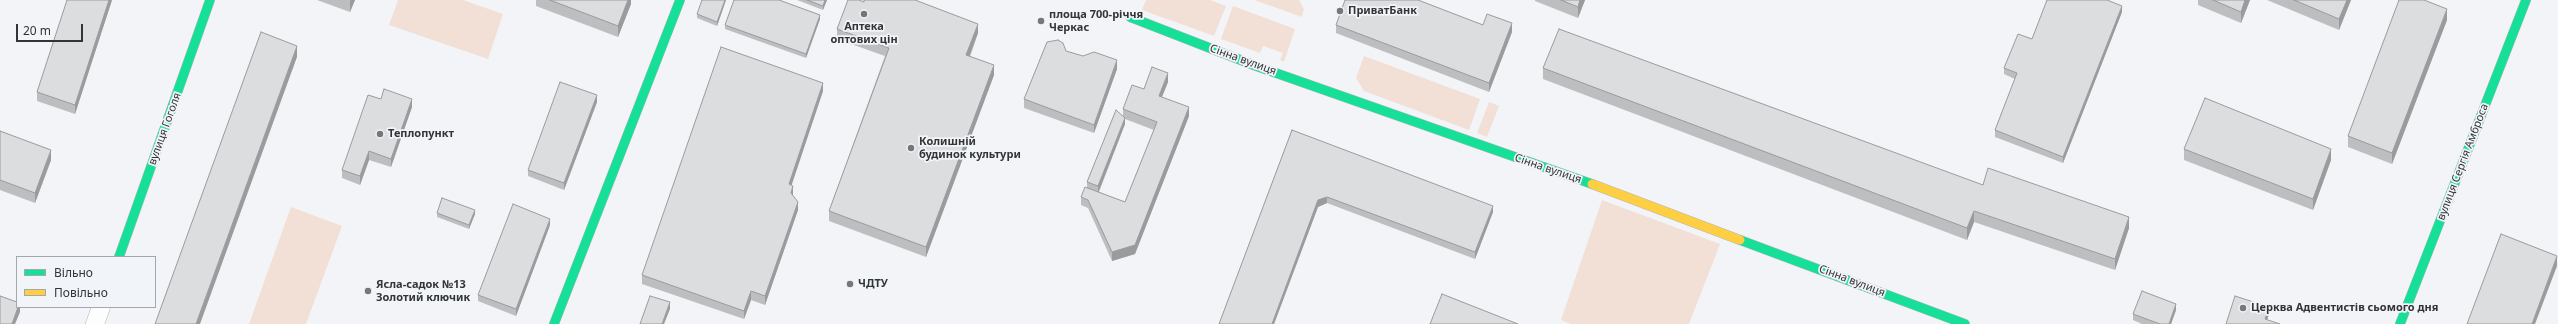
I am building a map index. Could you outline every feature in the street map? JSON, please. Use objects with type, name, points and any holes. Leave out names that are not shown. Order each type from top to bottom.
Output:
[{"type":"street","name":"вулиця Гоголя","points":[[119,256],[210,0]]},
{"type":"street","points":[[554,324],[680,0]]},
{"type":"street","name":"вулиця Сергія Амброса","points":[[2400,324],[2526,0]]},
{"type":"street","name":"Сінна вулиця","points":[[1130,17],[1270,70],[1613,191],[1965,324]]},
{"type":"street","points":[[95,324],[102,308]]},
{"type":"shaded area","points":[[398,0],[463,0],[503,14],[488,59],[389,25]]},
{"type":"shaded area","points":[[1146,0],[1210,0],[1226,6],[1214,36],[1142,10]]},
{"type":"shaded area","points":[[1254,0],[1299,0],[1304,9],[1302,17]]},
{"type":"shaded area","points":[[1233,6],[1295,29],[1284,62],[1280,60],[1283,53],[1263,46],[1260,53],[1221,39]]},
{"type":"shaded area","points":[[1364,56],[1480,99],[1469,130],[1364,91],[1356,78]]},
{"type":"shaded area","points":[[1489,102],[1499,106],[1487,137],[1477,133]]},
{"type":"shaded area","points":[[1602,200],[1720,244],[1689,324],[1571,324],[1561,320]]},
{"type":"shaded area","points":[[291,207],[342,226],[306,324],[249,324]]},
{"type":"building","points":[[67,0],[109,0],[75,105],[37,92]]},
{"type":"building","points":[[550,0],[628,0],[618,26]]},
{"type":"building","points":[[702,0],[725,0],[717,22],[697,14]]},
{"type":"building","points":[[734,0],[779,0],[820,15],[806,54],[725,25]]},
{"type":"building","points":[[807,0],[825,0],[823,6]]},
{"type":"building","name":"Колишній будинок культури","points":[[848,0],[859,0],[864,2],[864,0],[915,0],[978,24],[966,55],[994,65],[926,247],[829,211],[889,48],[837,29]]},
{"type":"building","points":[[1345,0],[1418,0],[1483,25],[1487,14],[1512,23],[1489,83],[1336,25]]},
{"type":"building","points":[[1561,0],[1580,0],[1578,7]]},
{"type":"building","points":[[2047,0],[2107,0],[2122,6],[2063,157],[1995,130],[2017,73],[2004,68],[2018,34],[2032,39]]},
{"type":"building","points":[[2213,0],[2245,0],[2241,12]]},
{"type":"building","points":[[2294,0],[2347,0],[2339,19]]},
{"type":"building","points":[[2399,0],[2424,0],[2447,9],[2392,153],[2348,136]]},
{"type":"building","points":[[1559,29],[1983,185],[1988,168],[2129,217],[2115,259],[1974,211],[1967,228],[1543,68]]},
{"type":"building","points":[[261,32],[297,46],[196,324],[155,324]]},
{"type":"building","points":[[1058,40],[1063,43],[1066,51],[1083,56],[1094,52],[1117,60],[1094,125],[1024,99],[1047,42]]},
{"type":"building","points":[[721,47],[823,83],[789,184],[793,186],[791,193],[798,202],[765,296],[751,291],[744,311],[642,275]]},
{"type":"building","points":[[1152,67],[1168,73],[1159,96],[1189,107],[1135,245],[1112,252],[1088,200],[1081,197],[1085,187],[1125,202],[1157,122],[1123,109],[1132,85],[1144,89]]},
{"type":"building","points":[[560,82],[597,95],[564,183],[528,170]]},
{"type":"building","name":"Теплопункт","points":[[384,89],[412,99],[391,159],[369,151],[360,176],[342,170],[368,95],[381,99]]},
{"type":"building","points":[[2205,98],[2331,149],[2313,199],[2184,149]]},
{"type":"building","points":[[1116,110],[1125,118],[1098,186],[1087,182]]},
{"type":"building","points":[[1292,130],[1493,206],[1475,252],[1327,197],[1318,200],[1272,324],[1219,324]]},
{"type":"building","points":[[0,131],[51,150],[35,193],[0,180]]},
{"type":"building","points":[[442,198],[475,210],[469,225],[437,213]]},
{"type":"building","points":[[513,204],[550,219],[516,309],[478,295]]},
{"type":"building","points":[[2501,234],[2557,256],[2532,324],[2467,324]]},
{"type":"building","points":[[2142,291],[2176,304],[2169,324],[2160,324],[2133,314]]},
{"type":"building","points":[[1442,294],[1518,324],[1430,324]]},
{"type":"building","points":[[0,296],[16,302],[16,308],[18,308],[12,324],[0,324]]},
{"type":"building","points":[[650,296],[670,302],[662,324],[640,324]]},
{"type":"building","name":"Церква Адвентистів сьомого дня","points":[[2235,296],[2269,307],[2265,319],[2280,324],[2226,324]]},
{"type":"traffic: fast","points":[[119,256],[210,0]]},
{"type":"traffic: fast","points":[[554,324],[680,0]]},
{"type":"traffic: fast","points":[[2400,324],[2526,0]]},
{"type":"traffic: fast","points":[[1130,17],[1256,66],[1592,184]]},
{"type":"traffic: fast","points":[[1740,240],[1965,324]]},
{"type":"traffic: slow","points":[[1592,184],[1740,240]]},
{"type":"place","name":"ПриватБанк","points":[[1340,11]]},
{"type":"place","name":"Аптека оптових цін","points":[[864,14]]},
{"type":"place","name":"площа 700-річчя Черкас","points":[[1041,21]]},
{"type":"place","name":"Теплопункт","points":[[380,134]]},
{"type":"place","name":"Колишній будинок культури","points":[[911,148]]},
{"type":"place","name":"ЧДТУ","points":[[850,284]]},
{"type":"place","name":"Ясла-садок №13 Золотий ключик","points":[[368,291]]},
{"type":"place","name":"Церква Адвентистів сьомого дня","points":[[2243,308]]}]
